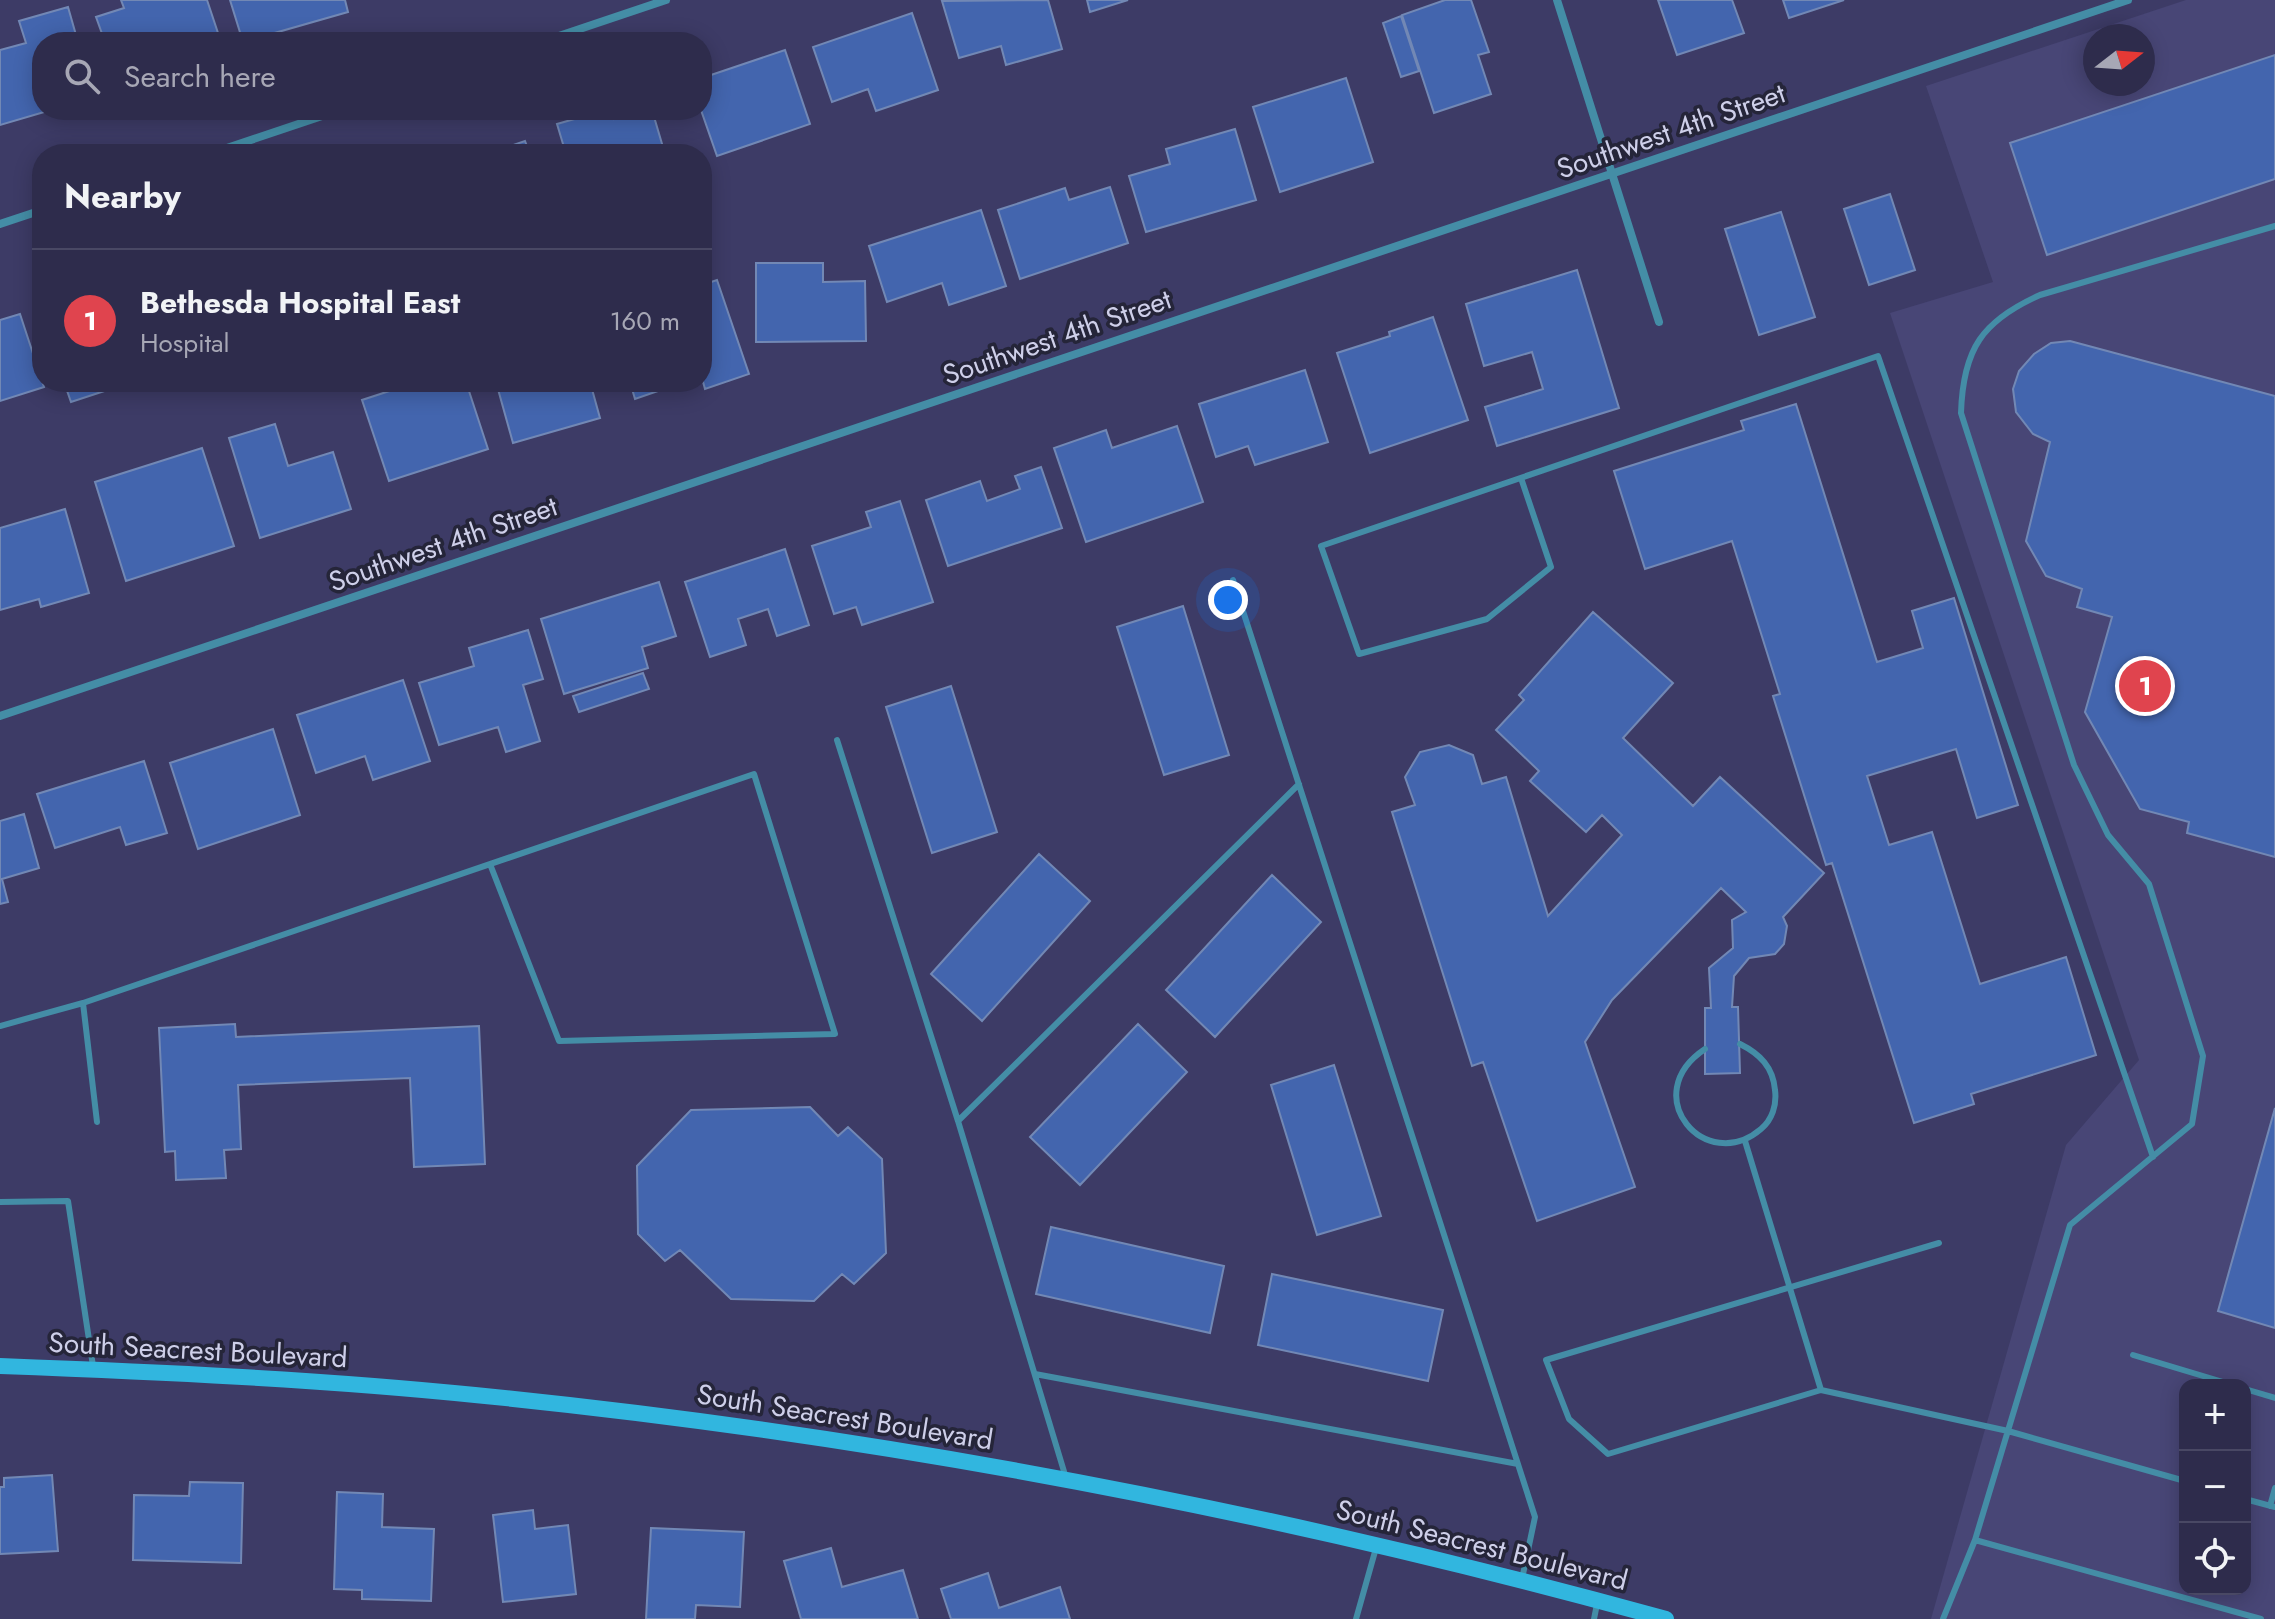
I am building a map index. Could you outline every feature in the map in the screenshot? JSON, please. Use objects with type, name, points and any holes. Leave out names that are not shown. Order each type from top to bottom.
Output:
[{"type":"street","points":[[571,32],[666,0]]},
{"type":"street","points":[[1557,0],[1659,322]]},
{"type":"street","name":"Southwest 4th Street","points":[[0,716],[2128,0]]},
{"type":"street","points":[[239,144],[310,120]]},
{"type":"street","points":[[0,224],[32,213]]},
{"type":"street","name":"South Seacrest Boulevard","points":[[0,1366],[222,1374],[504,1398],[690,1419],[970,1461],[1247,1514],[1522,1579],[1666,1619]]},
{"type":"lane","points":[[1943,1619],[1975,1540],[2070,1225],[2192,1124],[2203,1056],[2149,884],[2108,835],[2074,765],[1961,413],[1962,382],[1971,352],[1988,327],[2012,308],[2040,295],[2275,226]]},
{"type":"lane","points":[[1521,478],[1551,567],[1487,619],[1359,654],[1321,546],[1878,356],[2153,1157]]},
{"type":"lane","points":[[1233,580],[1535,1517],[1522,1579]]},
{"type":"lane","points":[[837,740],[958,1121],[1067,1480]]},
{"type":"lane","points":[[0,1026],[83,1003],[490,864],[754,774],[835,1034],[559,1041],[490,864]]},
{"type":"lane","points":[[958,1121],[1299,784]]},
{"type":"lane","points":[[83,1003],[97,1122]]},
{"type":"lane","points":[[1705,1049],[1688,1060],[1679,1075],[1676,1093],[1678,1110],[1687,1125],[1700,1137],[1716,1143],[1745,1141],[1764,1127],[1773,1112],[1776,1095],[1774,1078],[1765,1062],[1740,1044]]},
{"type":"lane","points":[[1745,1141],[1821,1390]]},
{"type":"lane","points":[[0,1202],[68,1201],[93,1370]]},
{"type":"lane","points":[[1939,1243],[1546,1360],[1569,1419],[1608,1454],[1821,1390],[2008,1431],[2179,1479]]},
{"type":"lane","points":[[2133,1355],[2213,1379]]},
{"type":"lane","points":[[1035,1374],[1518,1464]]},
{"type":"lane","points":[[2251,1391],[2275,1398]]},
{"type":"lane","points":[[2251,1500],[2273,1506],[2275,1488]]},
{"type":"lane","points":[[1975,1540],[2261,1619]]},
{"type":"lane","points":[[1356,1619],[1377,1545]]},
{"type":"lane","points":[[1594,1619],[1598,1600]]},
{"type":"shaded area","points":[[2186,0],[2275,0],[2275,1619],[1931,1619],[2066,1145],[2139,1060],[1890,313],[1993,282],[1926,86],[2083,34],[2083,96],[2155,96],[2155,24],[2113,24]]},
{"type":"building","points":[[121,0],[207,0],[218,32],[101,32],[96,17],[124,8]]},
{"type":"building","points":[[230,0],[345,0],[348,12],[278,32],[240,32]]},
{"type":"building","points":[[1048,0],[1062,49],[1006,65],[1001,46],[959,58],[942,1]]},
{"type":"building","points":[[1087,0],[1128,0],[1090,12]]},
{"type":"building","points":[[1445,0],[1471,0],[1489,52],[1478,55],[1491,94],[1434,113],[1402,15]]},
{"type":"building","points":[[1658,0],[1732,0],[1744,33],[1677,55]]},
{"type":"building","points":[[1783,0],[1844,0],[1789,18]]},
{"type":"building","points":[[68,7],[75,32],[32,32],[32,116],[0,125],[0,50],[26,43],[19,21]]},
{"type":"building","points":[[912,13],[938,90],[876,111],[868,89],[832,102],[813,47]]},
{"type":"building","points":[[1401,16],[1419,71],[1401,77],[1383,23]]},
{"type":"building","points":[[785,50],[810,124],[717,156],[704,120],[712,120],[712,75]]},
{"type":"building","points":[[2275,55],[2275,179],[2047,255],[2010,143]]},
{"type":"building","points":[[1346,78],[1373,162],[1280,192],[1253,107]]},
{"type":"building","points":[[571,120],[655,120],[662,144],[563,144],[557,124]]},
{"type":"building","points":[[1235,129],[1256,200],[1146,232],[1129,176],[1170,164],[1166,149]]},
{"type":"building","points":[[1110,187],[1128,243],[1020,279],[998,210],[1065,188],[1069,200]]},
{"type":"building","points":[[1890,194],[1915,270],[1869,285],[1844,209]]},
{"type":"building","points":[[981,210],[1006,286],[949,305],[942,283],[887,302],[869,246]]},
{"type":"building","points":[[1781,212],[1815,317],[1759,335],[1725,229]]},
{"type":"building","points":[[756,263],[823,263],[823,282],[865,281],[866,341],[756,342]]},
{"type":"building","points":[[1577,270],[1619,408],[1497,446],[1485,407],[1543,389],[1532,352],[1484,366],[1466,304]]},
{"type":"building","points":[[717,280],[749,374],[712,387],[712,282]]},
{"type":"building","points":[[20,314],[32,350],[32,391],[0,401],[0,320]]},
{"type":"building","points":[[1433,317],[1468,420],[1370,453],[1337,353],[1390,336],[1389,332]]},
{"type":"building","points":[[2070,341],[2275,396],[2275,857],[2187,833],[2189,822],[2140,809],[2085,712],[2112,617],[2077,607],[2082,589],[2046,576],[2026,541],[2050,442],[2033,434],[2016,412],[2013,389],[2019,371],[2034,354],[2051,343]]},
{"type":"building","points":[[1305,370],[1328,442],[1255,465],[1248,446],[1216,457],[1199,404]]},
{"type":"building","points":[[68,392],[102,392],[71,402]]},
{"type":"building","points":[[386,392],[469,392],[488,449],[389,481],[362,400]]},
{"type":"building","points":[[499,392],[593,392],[600,418],[513,443]]},
{"type":"building","points":[[633,392],[655,392],[635,399]]},
{"type":"building","points":[[1796,404],[1877,662],[1923,648],[1912,611],[1954,598],[2018,805],[1977,818],[1956,749],[1867,776],[1889,845],[1932,832],[1980,984],[2066,957],[2096,1055],[1971,1094],[1974,1104],[1914,1123],[1832,863],[1826,865],[1773,696],[1780,694],[1732,541],[1645,569],[1614,471],[1744,430],[1741,421]]},
{"type":"building","points":[[275,424],[288,466],[333,452],[351,509],[260,538],[229,438]]},
{"type":"building","points":[[1177,426],[1203,502],[1086,542],[1054,448],[1106,430],[1112,448]]},
{"type":"building","points":[[202,448],[234,546],[126,581],[95,482]]},
{"type":"building","points":[[1041,467],[1062,528],[948,566],[926,500],[980,481],[987,501],[1020,489],[1015,476]]},
{"type":"building","points":[[900,501],[933,602],[862,625],[856,607],[834,614],[812,546],[871,527],[866,512]]},
{"type":"building","points":[[65,509],[89,593],[41,607],[39,599],[0,610],[0,528]]},
{"type":"building","points":[[785,549],[809,625],[777,636],[768,609],[738,619],[746,645],[710,657],[685,582]]},
{"type":"building","points":[[659,582],[676,636],[642,647],[648,668],[564,694],[541,619]]},
{"type":"building","points":[[1183,606],[1229,755],[1164,775],[1117,627]]},
{"type":"building","points":[[1593,612],[1673,683],[1623,738],[1693,806],[1720,777],[1824,873],[1783,917],[1787,926],[1784,944],[1775,954],[1749,958],[1734,976],[1732,1007],[1738,1007],[1740,1073],[1705,1074],[1705,1008],[1711,1008],[1709,968],[1733,948],[1732,920],[1746,912],[1721,888],[1612,1000],[1585,1042],[1635,1187],[1537,1221],[1483,1062],[1472,1066],[1392,812],[1415,805],[1405,777],[1420,752],[1449,745],[1473,755],[1482,784],[1506,777],[1548,916],[1622,835],[1602,815],[1586,832],[1530,781],[1539,771],[1496,730],[1524,700],[1519,695]]},
{"type":"building","points":[[528,630],[543,679],[523,685],[540,741],[506,752],[498,727],[439,745],[419,683],[474,666],[469,648]]},
{"type":"building","points":[[643,673],[649,689],[579,712],[573,696]]},
{"type":"building","points":[[403,680],[430,761],[373,780],[365,756],[316,773],[297,715]]},
{"type":"building","points":[[951,686],[997,832],[932,853],[886,707]]},
{"type":"building","points":[[273,729],[300,815],[198,849],[170,763]]},
{"type":"building","points":[[144,761],[167,833],[126,845],[120,827],[55,848],[37,794]]},
{"type":"building","points":[[24,814],[39,868],[2,879],[8,902],[0,904],[0,821]]},
{"type":"building","points":[[1039,854],[1090,901],[982,1021],[931,974]]},
{"type":"building","points":[[1272,875],[1321,922],[1215,1037],[1166,990]]},
{"type":"building","points":[[235,1024],[236,1037],[479,1026],[485,1164],[414,1167],[410,1078],[238,1085],[241,1149],[224,1150],[226,1178],[176,1180],[175,1151],[165,1152],[159,1028]]},
{"type":"building","points":[[1138,1024],[1187,1072],[1080,1185],[1030,1137]]},
{"type":"building","points":[[1334,1065],[1381,1216],[1317,1235],[1271,1085]]},
{"type":"building","points":[[810,1107],[838,1136],[848,1127],[882,1159],[886,1253],[854,1284],[842,1274],[814,1301],[731,1299],[680,1250],[665,1261],[638,1234],[637,1166],[691,1110]]},
{"type":"building","points":[[2275,1108],[2275,1328],[2218,1311]]},
{"type":"building","points":[[1051,1227],[1224,1266],[1210,1333],[1036,1294]]},
{"type":"building","points":[[1272,1274],[1443,1310],[1428,1381],[1258,1345]]},
{"type":"building","points":[[52,1475],[58,1551],[0,1554],[0,1487],[4,1487],[4,1478]]},
{"type":"building","points":[[190,1482],[243,1483],[241,1563],[133,1560],[134,1495],[189,1496]]},
{"type":"building","points":[[337,1492],[383,1494],[382,1527],[434,1529],[431,1601],[362,1599],[362,1590],[334,1589]]},
{"type":"building","points":[[533,1510],[535,1529],[568,1525],[576,1594],[503,1602],[493,1515]]},
{"type":"building","points":[[651,1528],[744,1532],[740,1607],[696,1605],[695,1619],[646,1619]]},
{"type":"building","points":[[831,1548],[842,1587],[903,1570],[918,1619],[801,1619],[784,1561]]},
{"type":"building","points":[[988,1573],[999,1608],[1060,1587],[1070,1619],[951,1619],[941,1589]]},
{"type":"place","name":"Bethesda Hospital East","points":[[2145,686]]}]
